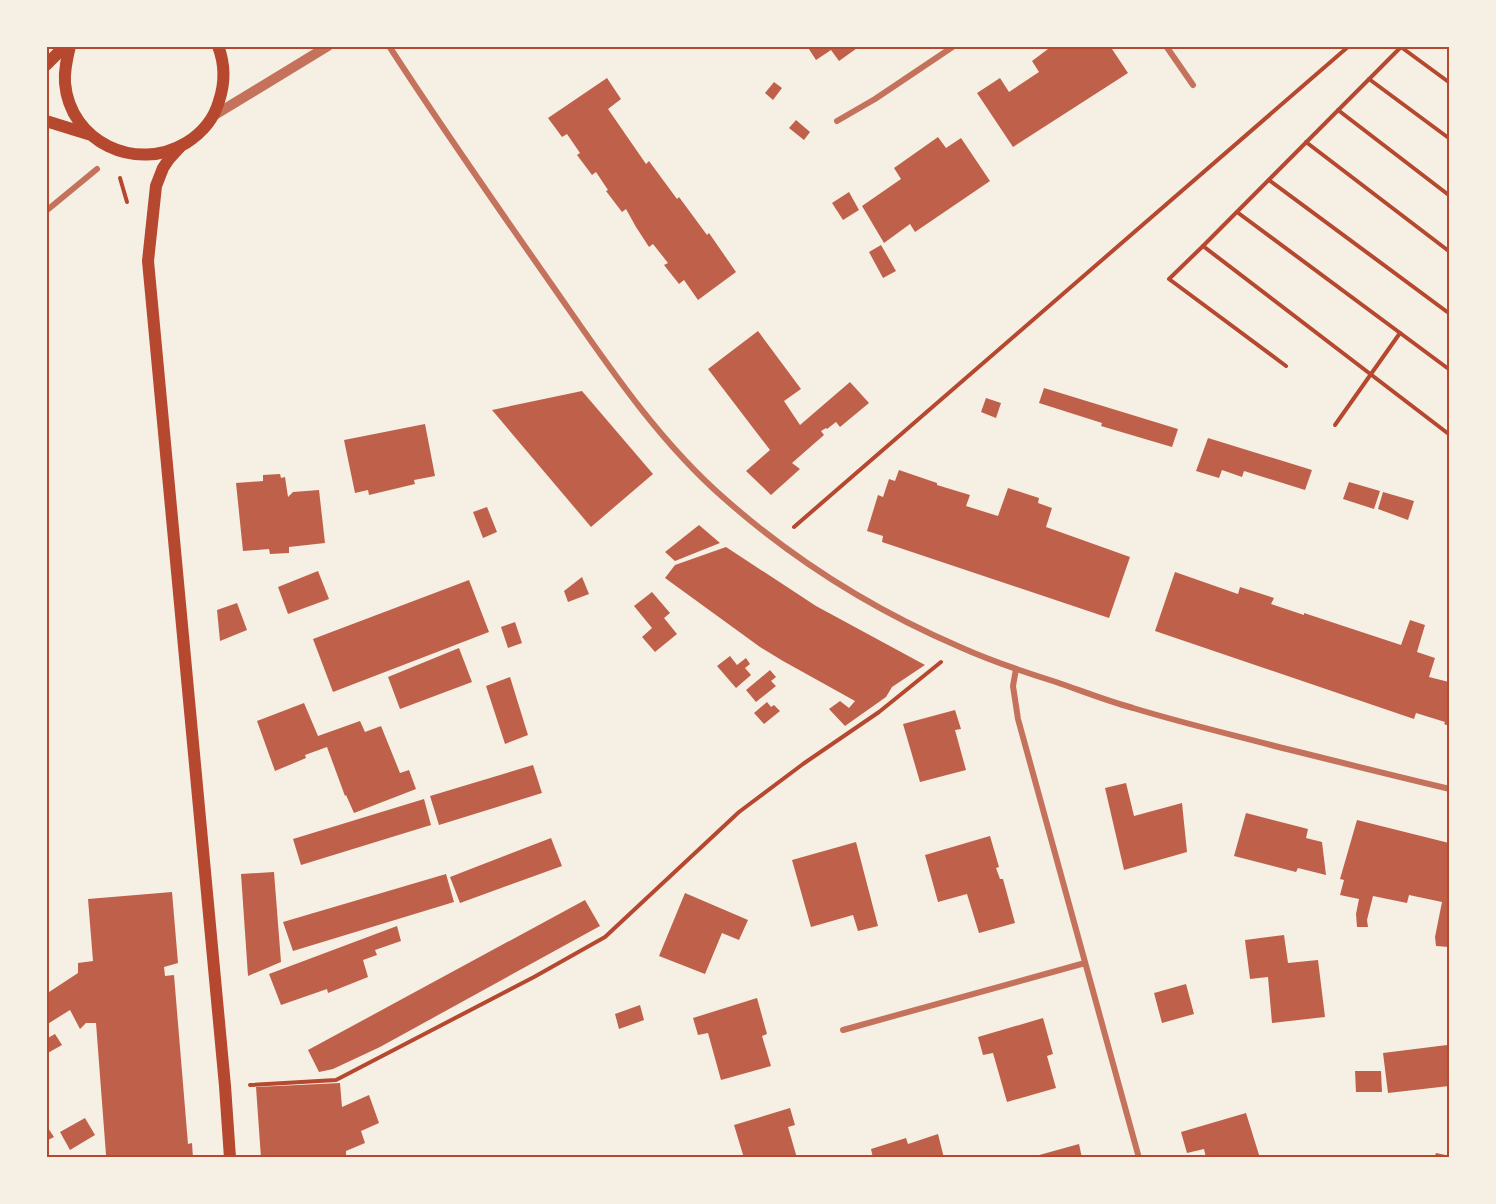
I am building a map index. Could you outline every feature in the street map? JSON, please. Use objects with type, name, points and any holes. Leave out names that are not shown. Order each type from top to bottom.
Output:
[{"type":"main road","points":[[46,65],[65,46]]},
{"type":"main road","points":[[70,46],[65,70],[67,94],[76,117],[83,127],[112,148],[134,154],[158,154],[180,147]]},
{"type":"main road","points":[[218,46],[222,60],[222,94],[213,116],[199,134],[180,147],[163,168],[156,186],[148,261],[230,1158]]},
{"type":"main road","points":[[46,121],[92,135]]},
{"type":"street","points":[[213,116],[328,46]]},
{"type":"street","points":[[389,46],[480,182],[627,389],[678,452],[705,481],[778,540],[857,594],[959,647],[1016,669],[1144,712],[1449,789]]},
{"type":"street","points":[[837,121],[875,99],[954,46]]},
{"type":"street","points":[[1166,46],[1193,85]]},
{"type":"street","points":[[46,211],[97,169]]},
{"type":"street","points":[[1016,669],[1013,686],[1018,719],[1139,1158]]},
{"type":"street","points":[[843,1030],[1085,963]]},
{"type":"path","points":[[778,540],[1349,46]]},
{"type":"path","points":[[1286,366],[1169,279],[1401,47],[1449,83]]},
{"type":"path","points":[[1369,79],[1449,139]]},
{"type":"path","points":[[1338,110],[1449,196]]},
{"type":"path","points":[[1306,142],[1449,252]]},
{"type":"path","points":[[1269,180],[1449,314]]},
{"type":"path","points":[[1237,212],[1449,370]]},
{"type":"path","points":[[1203,246],[1449,435]]},
{"type":"path","points":[[1335,425],[1400,333]]},
{"type":"path","points":[[225,1086],[336,1080],[606,937],[739,812],[803,764],[879,712],[959,647]]},
{"type":"building","points":[[807,46],[860,46],[839,61],[831,50],[816,60]]},
{"type":"building","points":[[1052,46],[1110,46],[1128,73],[1013,147],[977,93],[1000,78],[1009,92],[1039,72],[1032,61]]},
{"type":"building","points":[[607,78],[621,99],[608,109],[646,164],[649,161],[707,235],[709,233],[736,272],[698,300],[684,280],[679,284],[664,265],[668,263],[653,244],[649,247],[626,209],[622,212],[606,191],[608,190],[596,172],[592,175],[577,155],[580,153],[567,134],[562,137],[548,118]]},
{"type":"building","points":[[774,82],[782,88],[773,100],[765,93]]},
{"type":"building","points":[[796,120],[810,132],[804,140],[789,128]]},
{"type":"building","points":[[938,137],[946,148],[961,138],[990,181],[915,232],[910,224],[884,243],[862,206],[901,179],[894,168]]},
{"type":"building","points":[[849,192],[859,210],[843,220],[832,203]]},
{"type":"building","points":[[881,245],[896,271],[883,278],[869,252]]},
{"type":"building","points":[[758,331],[801,389],[784,401],[800,425],[850,382],[869,403],[840,427],[836,422],[821,431],[824,435],[792,463],[800,469],[771,495],[746,471],[770,450],[708,369]]},
{"type":"building","points":[[1044,388],[1178,429],[1172,447],[1101,426],[1102,423],[1039,403]]},
{"type":"building","points":[[582,391],[653,474],[591,527],[492,410]]},
{"type":"building","points":[[986,398],[1001,403],[996,418],[981,412]]},
{"type":"building","points":[[425,424],[435,476],[414,480],[415,484],[369,495],[368,490],[355,493],[344,440]]},
{"type":"building","points":[[1208,438],[1312,470],[1305,490],[1244,471],[1242,477],[1222,470],[1219,478],[1196,471]]},
{"type":"building","points":[[899,470],[970,495],[966,506],[998,516],[1008,488],[1039,498],[1038,503],[1052,508],[1046,527],[1130,557],[1109,618],[882,542],[883,536],[867,531],[878,495],[883,497],[889,479],[895,481]]},
{"type":"building","points":[[280,474],[281,478],[285,477],[288,497],[293,492],[319,490],[325,543],[289,547],[289,553],[270,554],[269,549],[243,551],[236,483],[263,481],[263,475]]},
{"type":"building","points":[[1349,482],[1380,491],[1374,509],[1343,499]]},
{"type":"building","points":[[1383,492],[1414,501],[1408,520],[1378,509]]},
{"type":"building","points":[[487,507],[497,532],[483,538],[473,512]]},
{"type":"building","points":[[699,525],[720,543],[675,561],[665,552]]},
{"type":"building","points":[[726,547],[816,606],[925,665],[892,687],[886,697],[845,726],[829,709],[840,701],[849,708],[855,701],[760,647],[665,578],[675,565]]},
{"type":"building","points":[[318,571],[329,599],[288,614],[278,587]]},
{"type":"building","points":[[1175,572],[1238,594],[1240,587],[1274,598],[1271,604],[1401,645],[1410,620],[1425,625],[1417,652],[1435,658],[1429,677],[1449,682],[1449,726],[1444,724],[1445,722],[1416,713],[1414,719],[1155,631]]},
{"type":"building","points":[[582,577],[589,594],[568,602],[564,591]]},
{"type":"building","points":[[469,580],[489,632],[333,692],[313,639]]},
{"type":"building","points":[[652,592],[670,613],[664,618],[677,634],[655,652],[642,637],[652,628],[634,606]]},
{"type":"building","points":[[237,603],[247,630],[220,641],[217,610]]},
{"type":"building","points":[[515,622],[522,643],[508,648],[501,627]]},
{"type":"building","points":[[459,648],[472,682],[400,709],[388,677]]},
{"type":"building","points":[[730,656],[737,665],[746,658],[750,664],[745,668],[751,675],[736,688],[717,666]]},
{"type":"building","points":[[770,670],[776,677],[771,681],[776,686],[756,702],[746,690]]},
{"type":"building","points":[[510,677],[528,735],[505,744],[486,686]]},
{"type":"building","points":[[767,702],[771,707],[774,705],[780,711],[764,724],[754,713]]},
{"type":"building","points":[[304,703],[318,736],[360,721],[365,732],[381,726],[400,773],[409,770],[416,789],[354,813],[345,796],[327,747],[305,755],[306,758],[275,771],[257,721]]},
{"type":"building","points":[[955,710],[961,729],[955,730],[966,770],[920,782],[903,724]]},
{"type":"building","points":[[533,765],[542,793],[439,825],[430,796]]},
{"type":"building","points":[[1126,783],[1134,816],[1182,803],[1187,852],[1124,870],[1105,788]]},
{"type":"building","points":[[424,799],[431,825],[301,865],[293,839]]},
{"type":"building","points":[[1246,813],[1308,829],[1306,838],[1322,842],[1326,875],[1298,868],[1296,872],[1234,856]]},
{"type":"building","points":[[1357,820],[1449,843],[1449,947],[1436,946],[1435,937],[1442,902],[1409,895],[1407,903],[1373,896],[1367,920],[1368,927],[1357,927],[1356,914],[1359,899],[1340,895],[1344,880],[1340,879]]},
{"type":"building","points":[[990,836],[999,867],[996,868],[1000,879],[1003,879],[1015,923],[979,933],[967,894],[938,902],[925,855]]},
{"type":"building","points":[[551,838],[562,866],[460,903],[450,877]]},
{"type":"building","points":[[856,842],[878,926],[858,931],[853,915],[811,927],[792,860]]},
{"type":"building","points":[[274,872],[281,962],[248,976],[241,874]]},
{"type":"building","points":[[446,874],[454,902],[293,951],[283,922]]},
{"type":"building","points":[[172,892],[178,963],[164,967],[165,976],[174,975],[188,1144],[192,1143],[193,1158],[102,1158],[106,1155],[96,1023],[86,1023],[80,1029],[70,1010],[46,1025],[46,994],[78,973],[78,963],[93,961],[88,899]]},
{"type":"building","points":[[685,893],[748,920],[739,940],[722,933],[705,974],[659,956]]},
{"type":"building","points":[[585,900],[600,926],[380,1047],[333,1069],[319,1072],[308,1050]]},
{"type":"building","points":[[397,926],[401,941],[375,950],[377,955],[363,960],[368,977],[328,993],[327,989],[281,1005],[269,974]]},
{"type":"building","points":[[1284,935],[1288,963],[1318,960],[1325,1017],[1272,1023],[1268,977],[1250,979],[1245,940]]},
{"type":"building","points":[[1186,984],[1194,1014],[1162,1023],[1154,993]]},
{"type":"building","points":[[757,998],[767,1034],[762,1036],[771,1066],[721,1080],[708,1033],[698,1035],[693,1018]]},
{"type":"building","points":[[640,1005],[644,1020],[619,1029],[615,1014]]},
{"type":"building","points":[[1043,1018],[1053,1054],[1047,1056],[1056,1088],[1007,1102],[993,1053],[983,1055],[978,1037]]},
{"type":"building","points":[[55,1034],[62,1045],[46,1054],[46,1039]]},
{"type":"building","points":[[1447,1045],[1449,1086],[1388,1093],[1383,1053]]},
{"type":"building","points":[[1355,1071],[1381,1071],[1382,1092],[1356,1092]]},
{"type":"building","points":[[340,1083],[342,1107],[369,1095],[379,1123],[361,1131],[365,1143],[346,1151],[346,1158],[261,1158],[256,1087]]},
{"type":"building","points":[[790,1108],[795,1125],[788,1127],[797,1158],[744,1158],[734,1125]]},
{"type":"building","points":[[1246,1113],[1260,1158],[1206,1158],[1204,1149],[1187,1153],[1181,1132]]},
{"type":"building","points":[[85,1118],[95,1135],[70,1150],[60,1132]]},
{"type":"building","points":[[46,1125],[54,1137],[46,1141]]},
{"type":"building","points":[[938,1134],[944,1158],[873,1158],[871,1149],[906,1138],[908,1144]]},
{"type":"building","points":[[1079,1144],[1082,1158],[1032,1158],[1032,1157]]},
{"type":"building","points":[[1436,1153],[1450,1156],[1450,1158],[1434,1158]]}]
